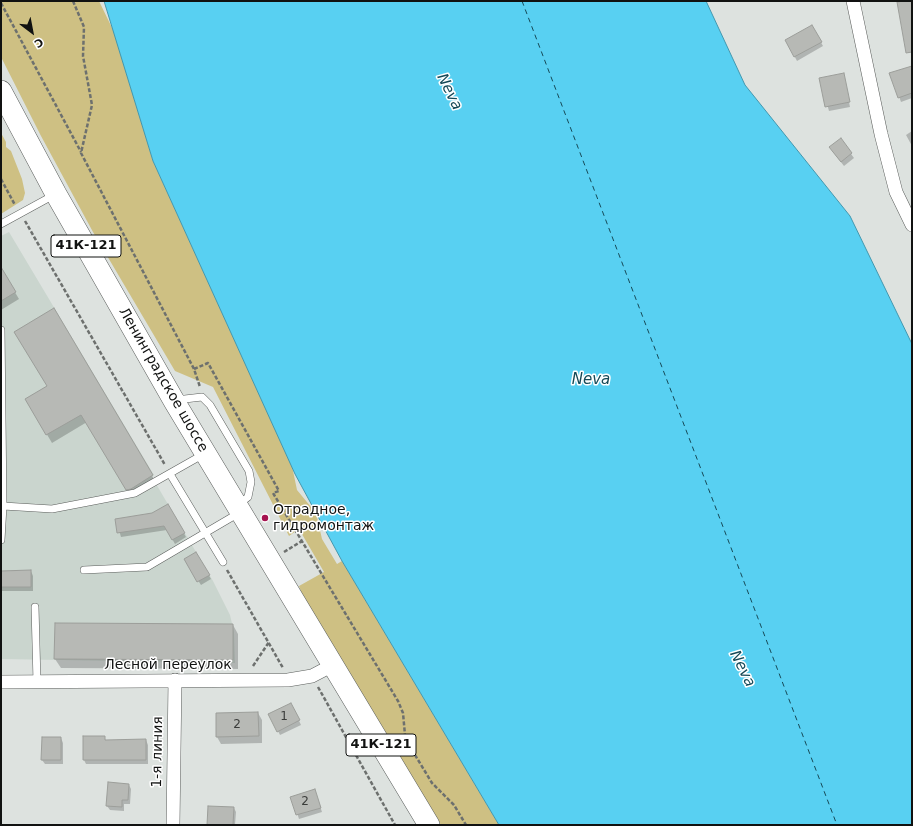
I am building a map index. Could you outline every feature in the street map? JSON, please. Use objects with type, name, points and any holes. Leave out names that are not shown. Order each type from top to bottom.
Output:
[{"type":"main road","name":"Ленинградское шоссе","points":[[1,91],[56,194],[174,401],[333,665]]},
{"type":"main road","name":"41К-121","points":[[333,665],[428,825]]},
{"type":"street","points":[[853,1],[881,134],[896,192],[912,226]]},
{"type":"street","name":"Лесной переулок","points":[[1,682],[288,680],[312,676],[333,665]]},
{"type":"street","name":"1-я линия","points":[[172,825],[175,680]]},
{"type":"lane","points":[[1,224],[56,194]]},
{"type":"lane","points":[[1,330],[3,506],[1,540]]},
{"type":"lane","points":[[84,570],[147,568],[206,533],[239,508],[248,497],[251,482],[249,471],[210,405],[202,397],[174,401]]},
{"type":"lane","points":[[3,506],[52,509],[128,495],[135,493],[170,474],[205,453]]},
{"type":"lane","points":[[170,474],[223,562]]},
{"type":"lane","points":[[35,607],[36,682]]},
{"type":"path","points":[[73,1],[84,27],[83,56],[92,105],[81,153]]},
{"type":"path","points":[[1,3],[194,369],[199,379],[202,397]]},
{"type":"path","points":[[1,180],[170,474]]},
{"type":"path","points":[[194,369],[208,363],[279,490],[273,493],[398,701],[403,713],[405,735],[409,745],[432,783],[454,805],[466,825]]},
{"type":"path","points":[[223,562],[281,663],[288,680]]},
{"type":"path","points":[[237,680],[253,666],[269,642]]},
{"type":"path","points":[[312,676],[395,825]]},
{"type":"shaded area","points":[[1,1],[99,1],[115,34],[153,161],[292,466],[297,490],[316,513],[322,539],[337,564],[342,561],[499,825],[441,825],[304,599],[299,586],[324,572],[299,529],[289,536],[213,387],[175,371],[93,232],[41,136],[1,57]]},
{"type":"shaded area","points":[[1,133],[6,142],[6,147],[11,151],[22,179],[25,193],[23,200],[1,214]]},
{"type":"shaded area","points":[[9,232],[154,475],[152,477],[213,581],[230,615],[234,632],[235,663],[1,659],[1,236]]},
{"type":"water","name":"Neva","points":[[104,1],[706,1],[745,85],[850,216],[912,344],[912,825],[499,825],[342,561],[295,474],[153,161]]},
{"type":"building","points":[[912,1],[912,52],[906,53],[897,2]]},
{"type":"building","points":[[812,25],[822,42],[794,57],[785,40]]},
{"type":"building","points":[[912,66],[912,93],[898,98],[889,73]]},
{"type":"building","points":[[844,73],[850,102],[825,107],[819,78]]},
{"type":"building","points":[[841,138],[852,153],[841,162],[829,147]]},
{"type":"building","points":[[1,267],[16,292],[1,301]]},
{"type":"building","points":[[54,308],[153,475],[131,489],[126,490],[81,415],[46,435],[25,399],[47,386],[14,332]]},
{"type":"building","points":[[168,504],[185,533],[172,540],[164,526],[117,533],[115,519],[152,513]]},
{"type":"building","points":[[196,552],[210,575],[197,582],[184,559]]},
{"type":"building","points":[[31,570],[31,587],[1,587],[1,571]]},
{"type":"building","points":[[55,623],[233,624],[233,660],[54,659]]},
{"type":"building","points":[[291,703],[300,720],[277,732],[268,714]]},
{"type":"building","points":[[258,712],[259,736],[216,737],[216,713]]},
{"type":"building","points":[[83,736],[105,736],[105,740],[146,739],[146,760],[83,760]]},
{"type":"building","points":[[42,737],[61,737],[61,760],[41,760]]},
{"type":"building","points":[[108,782],[129,784],[128,800],[122,800],[122,807],[106,806]]},
{"type":"building","points":[[315,789],[321,808],[296,815],[290,797]]},
{"type":"building","points":[[208,806],[234,807],[233,825],[207,825]]},
{"type":"ferry route","points":[[522,1],[837,825]]},
{"type":"place","name":"Отрадное, гидромонтаж","points":[[265,518]]}]
